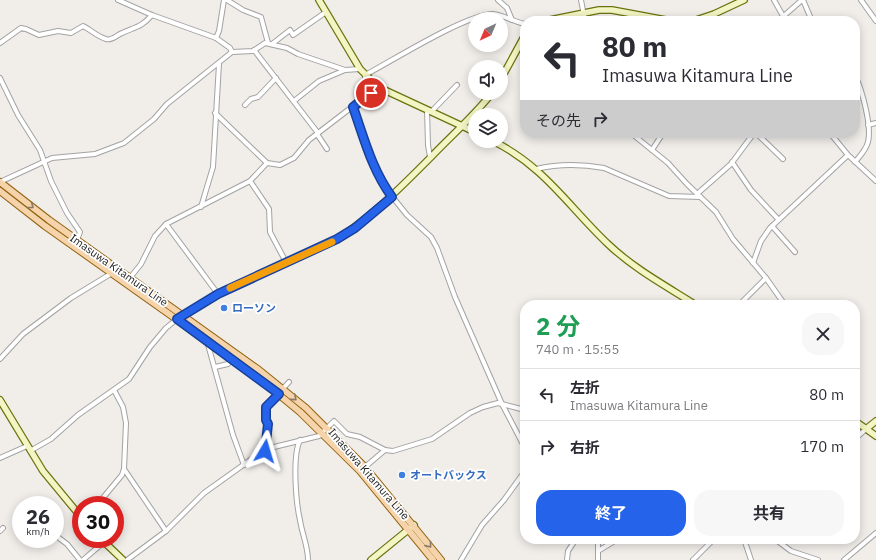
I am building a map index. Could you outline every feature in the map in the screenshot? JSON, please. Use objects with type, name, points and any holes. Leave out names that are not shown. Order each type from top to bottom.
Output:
[{"type":"main road","name":"Imasuwa Kitamura Line","points":[[0,182],[77,240],[283,388],[327,427],[365,467],[411,527],[433,560]]},
{"type":"main road","name":"Imasuwa Kitamura Line","points":[[0,191],[279,394],[323,432],[442,560]]},
{"type":"street","points":[[118,0],[152,15],[216,38],[230,48],[232,52]]},
{"type":"street","points":[[216,38],[219,31],[225,0],[243,10],[261,17],[270,44]]},
{"type":"street","points":[[319,0],[360,68],[378,87],[468,128]]},
{"type":"street","points":[[498,0],[507,8],[512,20]]},
{"type":"street","points":[[581,0],[584,14]]},
{"type":"street","points":[[708,16],[744,0]]},
{"type":"street","points":[[774,0],[783,16],[803,0],[810,16]]},
{"type":"street","points":[[861,0],[876,21]]},
{"type":"street","points":[[573,16],[599,10],[622,10],[649,16]]},
{"type":"street","points":[[270,44],[290,30],[293,35],[326,12]]},
{"type":"street","points":[[365,75],[451,29],[478,17],[494,14],[520,22]]},
{"type":"street","points":[[0,43],[21,28],[39,35],[58,31],[71,33],[84,26],[105,39],[110,40],[146,22],[152,15]]},
{"type":"street","points":[[0,182],[45,160],[95,154],[124,143],[154,119],[167,104],[219,64],[232,52],[254,50],[265,43],[287,48],[298,54],[345,70]]},
{"type":"street","points":[[508,66],[520,44]]},
{"type":"street","points":[[254,50],[294,101],[327,149]]},
{"type":"street","points":[[201,207],[213,167],[219,64]]},
{"type":"street","points":[[294,101],[319,81],[345,70],[360,68]]},
{"type":"street","points":[[365,75],[365,98]]},
{"type":"street","points":[[0,78],[18,115],[45,160],[51,180],[67,213],[80,232],[77,240]]},
{"type":"street","points":[[245,105],[251,99],[258,97],[276,78]]},
{"type":"street","points":[[430,157],[428,145],[429,111],[457,85]]},
{"type":"street","points":[[215,113],[267,163],[280,165],[294,158],[318,134],[378,87]]},
{"type":"street","points":[[855,162],[868,142],[868,125],[863,96],[860,88]]},
{"type":"street","points":[[0,458],[10,452],[28,448],[50,438],[78,415],[129,379],[150,347],[166,328],[183,315],[218,294],[287,264],[343,236],[378,210],[392,197],[486,100]]},
{"type":"street","points":[[353,107],[374,167],[382,184],[407,215],[431,237],[437,248],[455,297],[502,404],[520,438]]},
{"type":"street","points":[[868,125],[876,123]]},
{"type":"street","points":[[637,138],[668,163],[716,212],[733,239],[766,278],[781,300]]},
{"type":"street","points":[[652,150],[660,138]]},
{"type":"street","points":[[536,169],[552,166],[595,166],[604,168],[669,196],[698,195],[732,162],[751,138]]},
{"type":"street","points":[[760,138],[783,159]]},
{"type":"street","points":[[834,138],[848,155],[876,182]]},
{"type":"street","points":[[506,148],[518,154],[536,169],[620,255],[688,300]]},
{"type":"street","points":[[753,263],[761,241],[778,219],[848,155]]},
{"type":"street","points":[[732,162],[751,190],[778,219]]},
{"type":"street","points":[[126,283],[141,264],[155,236],[166,224],[250,181],[267,163]]},
{"type":"street","points":[[250,181],[269,209],[270,232],[287,264]]},
{"type":"street","points":[[166,224],[218,294]]},
{"type":"street","points":[[772,226],[795,252]]},
{"type":"street","points":[[0,359],[23,334],[71,298],[112,273]]},
{"type":"street","points":[[744,300],[766,278]]},
{"type":"street","points":[[207,341],[233,435],[244,465]]},
{"type":"street","points":[[215,367],[228,364],[232,359]]},
{"type":"street","points":[[265,451],[268,424],[266,420],[266,407],[289,382]]},
{"type":"street","points":[[104,496],[122,475],[124,469],[126,423],[123,407],[114,390]]},
{"type":"street","points":[[0,400],[28,448],[50,481],[72,507]]},
{"type":"street","points":[[126,560],[166,531],[204,493],[244,465],[265,451],[300,440],[319,436],[334,421],[347,434],[360,437],[385,450],[393,451],[432,439],[470,413],[483,407],[498,403],[520,409]]},
{"type":"street","points":[[860,434],[876,421]]},
{"type":"street","points":[[860,425],[876,436]]},
{"type":"street","points":[[300,440],[295,457],[299,520],[305,540],[308,560]]},
{"type":"street","points":[[365,467],[385,450]]},
{"type":"street","points":[[124,469],[166,531]]},
{"type":"street","points":[[461,560],[482,525],[504,500],[520,478]]},
{"type":"street","points":[[371,560],[411,527]]},
{"type":"street","points":[[844,560],[876,533]]},
{"type":"street","points":[[64,542],[82,560],[95,548]]},
{"type":"street","points":[[567,560],[568,551],[573,544]]},
{"type":"street","points":[[598,544],[598,560]]},
{"type":"street","points":[[598,551],[610,544]]},
{"type":"street","points":[[693,560],[709,544]]},
{"type":"street","points":[[746,544],[751,560]]},
{"type":"street","points":[[782,544],[791,551],[818,560]]},
{"type":"street","points":[[110,548],[123,560]]},
{"type":"slow traffic","points":[[230,288],[273,270],[332,242]]},
{"type":"place","name":"ローソン","points":[[224,308]]},
{"type":"place","name":"オートバックス","points":[[402,475]]},
{"type":"route","points":[[265,451],[268,424],[265,413],[266,407],[279,394],[177,319],[218,294],[273,270],[337,239],[355,228],[392,197],[382,184],[374,167],[353,107],[371,93]]}]
